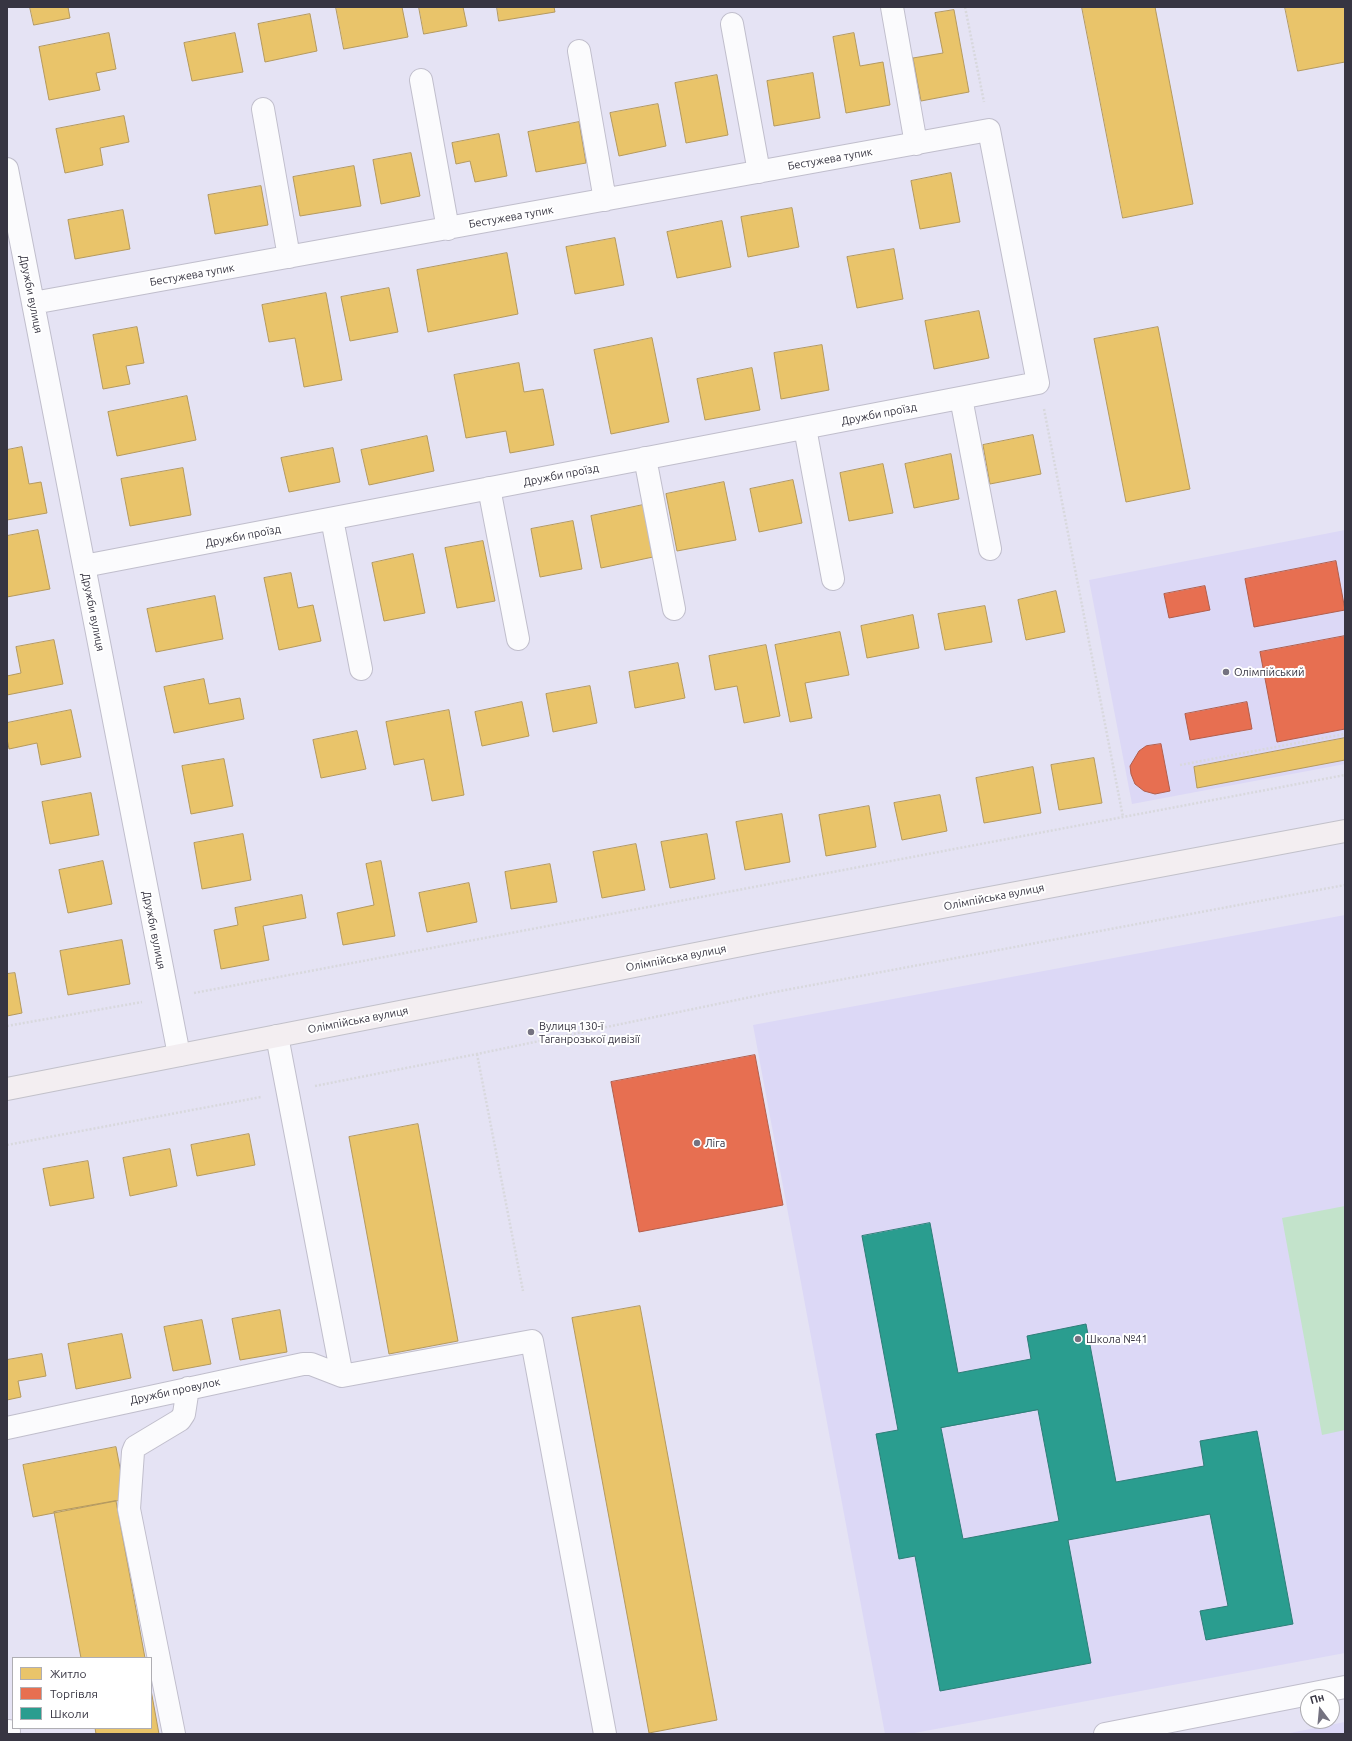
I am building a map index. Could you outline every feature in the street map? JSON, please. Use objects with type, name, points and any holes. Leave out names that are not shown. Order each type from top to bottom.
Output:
[{"type":"main road","name":"Олімпійська вулиця","points":[[7,1089],[774,938],[1345,831]]},
{"type":"street","points":[[892,7],[916,144]]},
{"type":"street","points":[[732,24],[759,172]]},
{"type":"street","points":[[579,51],[605,200]]},
{"type":"street","points":[[421,80],[448,229]]},
{"type":"street","points":[[262,109],[290,257]]},
{"type":"street","points":[[989,130],[1038,383]]},
{"type":"street","name":"Бестужева тупик","points":[[33,303],[989,130]]},
{"type":"street","name":"Дружби вулиця","points":[[7,168],[179,1055]]},
{"type":"street","name":"Дружби проїзд","points":[[84,566],[1038,383]]},
{"type":"street","points":[[961,398],[990,549]]},
{"type":"street","points":[[805,428],[833,579]]},
{"type":"street","points":[[645,458],[674,609]]},
{"type":"street","points":[[489,488],[518,639]]},
{"type":"street","points":[[332,519],[361,669]]},
{"type":"street","points":[[277,1036],[342,1376],[532,1341],[605,1734]]},
{"type":"street","name":"Дружби провулок","points":[[7,1428],[302,1364],[311,1364],[342,1376]]},
{"type":"street","points":[[174,1734],[129,1509],[132,1452],[135,1447],[180,1420],[184,1414],[188,1388]]},
{"type":"street","points":[[1105,1734],[1345,1687]]},
{"type":"path","points":[[965,7],[989,130]]},
{"type":"path","points":[[1038,383],[1124,817]]},
{"type":"path","points":[[1180,765],[1345,734]]},
{"type":"path","points":[[7,1026],[168,998],[1345,775]]},
{"type":"path","points":[[7,1145],[288,1092],[775,992],[1345,885]]},
{"type":"path","points":[[477,1054],[523,1291]]},
{"type":"shaded area","name":"Олімпійський","points":[[1345,530],[1345,764],[1132,804],[1089,580]]},
{"type":"shaded area","name":"Школа №41","points":[[1345,915],[1345,1653],[909,1734],[885,1734],[753,1025]]},
{"type":"shaded area","points":[[1345,1722],[1345,1734],[1285,1734],[1310,1729],[1340,1729],[1340,1723]]},
{"type":"green space","points":[[1345,1206],[1345,1430],[1322,1435],[1282,1218]]},
{"type":"building: Житло","points":[[30,7],[68,7],[70,18],[34,25]]},
{"type":"building: Житло","points":[[336,7],[402,7],[408,37],[344,49]]},
{"type":"building: Житло","points":[[419,7],[463,7],[467,26],[424,34]]},
{"type":"building: Житло","points":[[497,7],[554,7],[555,12],[499,21]]},
{"type":"building: Житло","points":[[1082,7],[1155,7],[1193,204],[1123,218]]},
{"type":"building: Житло","points":[[1285,7],[1345,7],[1345,62],[1298,71]]},
{"type":"building: Житло","points":[[954,10],[969,92],[921,101],[913,58],[943,53],[935,13]]},
{"type":"building: Житло","points":[[310,14],[317,51],[265,62],[258,24]]},
{"type":"building: Житло","points":[[109,33],[116,69],[96,73],[100,90],[49,100],[39,47]]},
{"type":"building: Житло","points":[[235,33],[243,72],[192,81],[184,43]]},
{"type":"building: Житло","points":[[854,33],[860,66],[883,62],[890,105],[846,113],[833,37]]},
{"type":"building: Житло","points":[[813,73],[820,118],[774,126],[767,81]]},
{"type":"building: Житло","points":[[717,75],[728,135],[686,143],[675,83]]},
{"type":"building: Житло","points":[[658,104],[666,146],[619,156],[610,113]]},
{"type":"building: Житло","points":[[124,116],[129,142],[100,148],[103,165],[65,173],[56,129]]},
{"type":"building: Житло","points":[[579,122],[586,163],[536,172],[528,132]]},
{"type":"building: Житло","points":[[499,134],[507,176],[475,182],[470,161],[456,164],[452,143]]},
{"type":"building: Житло","points":[[411,153],[420,196],[381,204],[373,160]]},
{"type":"building: Житло","points":[[354,166],[361,206],[300,216],[293,177]]},
{"type":"building: Житло","points":[[951,173],[960,222],[920,229],[911,181]]},
{"type":"building: Житло","points":[[261,186],[268,225],[215,234],[208,195]]},
{"type":"building: Житло","points":[[792,208],[799,247],[748,257],[741,217]]},
{"type":"building: Житло","points":[[123,210],[130,249],[75,259],[68,220]]},
{"type":"building: Житло","points":[[722,221],[731,267],[677,278],[667,232]]},
{"type":"building: Житло","points":[[615,238],[624,285],[575,294],[566,247]]},
{"type":"building: Житло","points":[[894,249],[903,299],[857,308],[847,257]]},
{"type":"building: Житло","points":[[507,253],[518,314],[428,332],[417,270]]},
{"type":"building: Житло","points":[[389,288],[398,332],[350,341],[341,297]]},
{"type":"building: Житло","points":[[326,293],[342,380],[304,387],[295,338],[269,342],[262,305]]},
{"type":"building: Житло","points":[[979,311],[989,358],[934,369],[925,321]]},
{"type":"building: Житло","points":[[137,327],[144,363],[126,366],[130,384],[103,389],[93,335]]},
{"type":"building: Житло","points":[[1158,327],[1190,489],[1126,502],[1094,339]]},
{"type":"building: Житло","points":[[652,338],[669,422],[611,434],[594,350]]},
{"type":"building: Житло","points":[[822,345],[829,390],[781,399],[774,353]]},
{"type":"building: Житло","points":[[519,363],[524,392],[543,389],[554,445],[510,453],[506,431],[466,438],[454,375]]},
{"type":"building: Житло","points":[[752,368],[760,410],[705,420],[697,379]]},
{"type":"building: Житло","points":[[187,396],[196,440],[117,456],[108,412]]},
{"type":"building: Житло","points":[[1033,435],[1041,474],[990,484],[983,445]]},
{"type":"building: Житло","points":[[427,436],[434,471],[369,485],[361,450]]},
{"type":"building: Житло","points":[[22,447],[29,484],[41,482],[47,513],[7,520],[7,450]]},
{"type":"building: Житло","points":[[333,448],[340,482],[289,492],[281,458]]},
{"type":"building: Житло","points":[[951,454],[959,499],[914,508],[905,464]]},
{"type":"building: Житло","points":[[883,464],[893,513],[849,521],[840,473]]},
{"type":"building: Житло","points":[[183,468],[191,515],[130,526],[121,479]]},
{"type":"building: Житло","points":[[793,480],[802,523],[759,532],[750,489]]},
{"type":"building: Житло","points":[[724,482],[736,540],[677,551],[666,494]]},
{"type":"building: Житло","points":[[643,505],[653,557],[601,568],[591,516]]},
{"type":"building: Житло","points":[[573,521],[582,569],[540,577],[531,529]]},
{"type":"building: Житло","points":[[38,530],[50,589],[7,597],[7,536]]},
{"type":"building: Житло","points":[[483,541],[495,601],[457,608],[445,548]]},
{"type":"building: Житло","points":[[413,554],[425,613],[384,621],[372,563]]},
{"type":"building: Житло","points":[[291,573],[298,608],[313,605],[321,641],[279,650],[264,578]]},
{"type":"building: Житло","points":[[1056,591],[1065,632],[1026,640],[1018,600]]},
{"type":"building: Житло","points":[[215,596],[223,639],[156,652],[147,609]]},
{"type":"building: Житло","points":[[985,606],[992,642],[945,650],[938,614]]},
{"type":"building: Житло","points":[[913,615],[919,648],[867,658],[861,626]]},
{"type":"building: Житло","points":[[840,632],[849,675],[805,683],[812,718],[790,722],[775,645]]},
{"type":"building: Житло","points":[[54,640],[63,684],[7,695],[7,676],[21,673],[16,647]]},
{"type":"building: Житло","points":[[766,645],[780,716],[744,723],[737,686],[715,690],[709,656]]},
{"type":"building: Житло","points":[[678,663],[685,698],[635,708],[629,672]]},
{"type":"building: Житло","points":[[204,679],[209,704],[240,698],[244,719],[174,733],[164,687]]},
{"type":"building: Житло","points":[[590,686],[597,723],[553,732],[546,694]]},
{"type":"building: Житло","points":[[522,702],[529,736],[482,746],[475,712]]},
{"type":"building: Житло","points":[[71,710],[81,757],[41,765],[37,743],[9,749],[7,739],[7,723]]},
{"type":"building: Житло","points":[[449,710],[464,795],[432,801],[424,759],[394,765],[386,722]]},
{"type":"building: Житло","points":[[357,731],[366,769],[321,778],[313,740]]},
{"type":"building: Житло","points":[[1345,738],[1345,760],[1197,788],[1194,767]]},
{"type":"building: Житло","points":[[1094,758],[1102,803],[1059,810],[1051,765]]},
{"type":"building: Житло","points":[[224,759],[233,806],[191,814],[182,766]]},
{"type":"building: Житло","points":[[1033,767],[1041,813],[984,823],[976,778]]},
{"type":"building: Житло","points":[[91,793],[99,835],[50,844],[42,802]]},
{"type":"building: Житло","points":[[940,795],[947,831],[902,840],[894,803]]},
{"type":"building: Житло","points":[[869,806],[876,847],[826,856],[819,815]]},
{"type":"building: Житло","points":[[782,814],[790,862],[745,870],[736,822]]},
{"type":"building: Житло","points":[[243,834],[251,880],[202,889],[194,843]]},
{"type":"building: Житло","points":[[707,834],[715,879],[670,888],[661,842]]},
{"type":"building: Житло","points":[[636,844],[645,890],[602,898],[593,852]]},
{"type":"building: Житло","points":[[103,861],[112,904],[68,913],[59,870]]},
{"type":"building: Житло","points":[[381,861],[395,936],[343,945],[337,913],[374,905],[366,864]]},
{"type":"building: Житло","points":[[550,864],[557,902],[511,909],[505,872]]},
{"type":"building: Житло","points":[[469,883],[477,922],[427,932],[419,893]]},
{"type":"building: Житло","points":[[302,895],[306,918],[263,926],[269,960],[221,969],[214,930],[238,925],[235,908]]},
{"type":"building: Житло","points":[[122,940],[130,984],[68,995],[60,951]]},
{"type":"building: Житло","points":[[15,973],[22,1013],[7,1016],[7,974]]},
{"type":"building: Житло","points":[[418,1124],[458,1341],[389,1354],[349,1137]]},
{"type":"building: Житло","points":[[249,1134],[255,1165],[197,1176],[191,1145]]},
{"type":"building: Житло","points":[[170,1149],[177,1186],[130,1196],[123,1158]]},
{"type":"building: Житло","points":[[88,1161],[94,1198],[50,1206],[43,1169]]},
{"type":"building: Житло","points":[[640,1306],[717,1720],[649,1733],[572,1318]]},
{"type":"building: Житло","points":[[280,1310],[287,1352],[240,1360],[232,1319]]},
{"type":"building: Житло","points":[[202,1320],[211,1364],[173,1371],[164,1327]]},
{"type":"building: Житло","points":[[122,1334],[131,1378],[76,1389],[68,1344]]},
{"type":"building: Житло","points":[[42,1354],[46,1376],[18,1381],[21,1397],[7,1400],[7,1360]]},
{"type":"building: Житло","points":[[116,1447],[126,1499],[33,1517],[23,1465]]},
{"type":"building: Житло","points":[[116,1501],[145,1657],[81,1657],[54,1512]]},
{"type":"building: Житло","points":[[152,1696],[159,1734],[96,1734],[95,1729],[152,1729]]},
{"type":"building: Торгівля","points":[[1336,561],[1345,610],[1254,627],[1245,579]]},
{"type":"building: Торгівля","points":[[1205,586],[1210,610],[1169,618],[1164,594]]},
{"type":"building: Торгівля","points":[[1345,636],[1345,729],[1277,742],[1260,652]]},
{"type":"building: Торгівля","points":[[1247,702],[1252,729],[1190,740],[1185,714]]},
{"type":"building: Торгівля","points":[[1161,744],[1170,791],[1155,794],[1144,791],[1135,784],[1130,766],[1139,751],[1146,746]]},
{"type":"building: Торгівля","points":[[755,1055],[783,1205],[639,1232],[611,1082]]},
{"type":"building: Школи","points":[[930,1223],[958,1373],[1031,1359],[1027,1336],[1086,1324],[1116,1482],[1204,1466],[1200,1441],[1257,1431],[1293,1624],[1206,1640],[1200,1611],[1228,1606],[1210,1514],[1068,1540],[1091,1663],[940,1691],[915,1556],[899,1559],[876,1434],[898,1430],[862,1236]],"holes":[[[1038,1410],[1059,1521],[963,1539],[941,1428]]]},
{"type":"place","name":"Олімпійський","points":[[1226,672]]},
{"type":"place","name":"Вулиця 130-ї Таганрозької дивізії","points":[[531,1032]]},
{"type":"place","name":"Ліга","points":[[697,1143]]},
{"type":"place","name":"Школа №41","points":[[1078,1339]]}]
